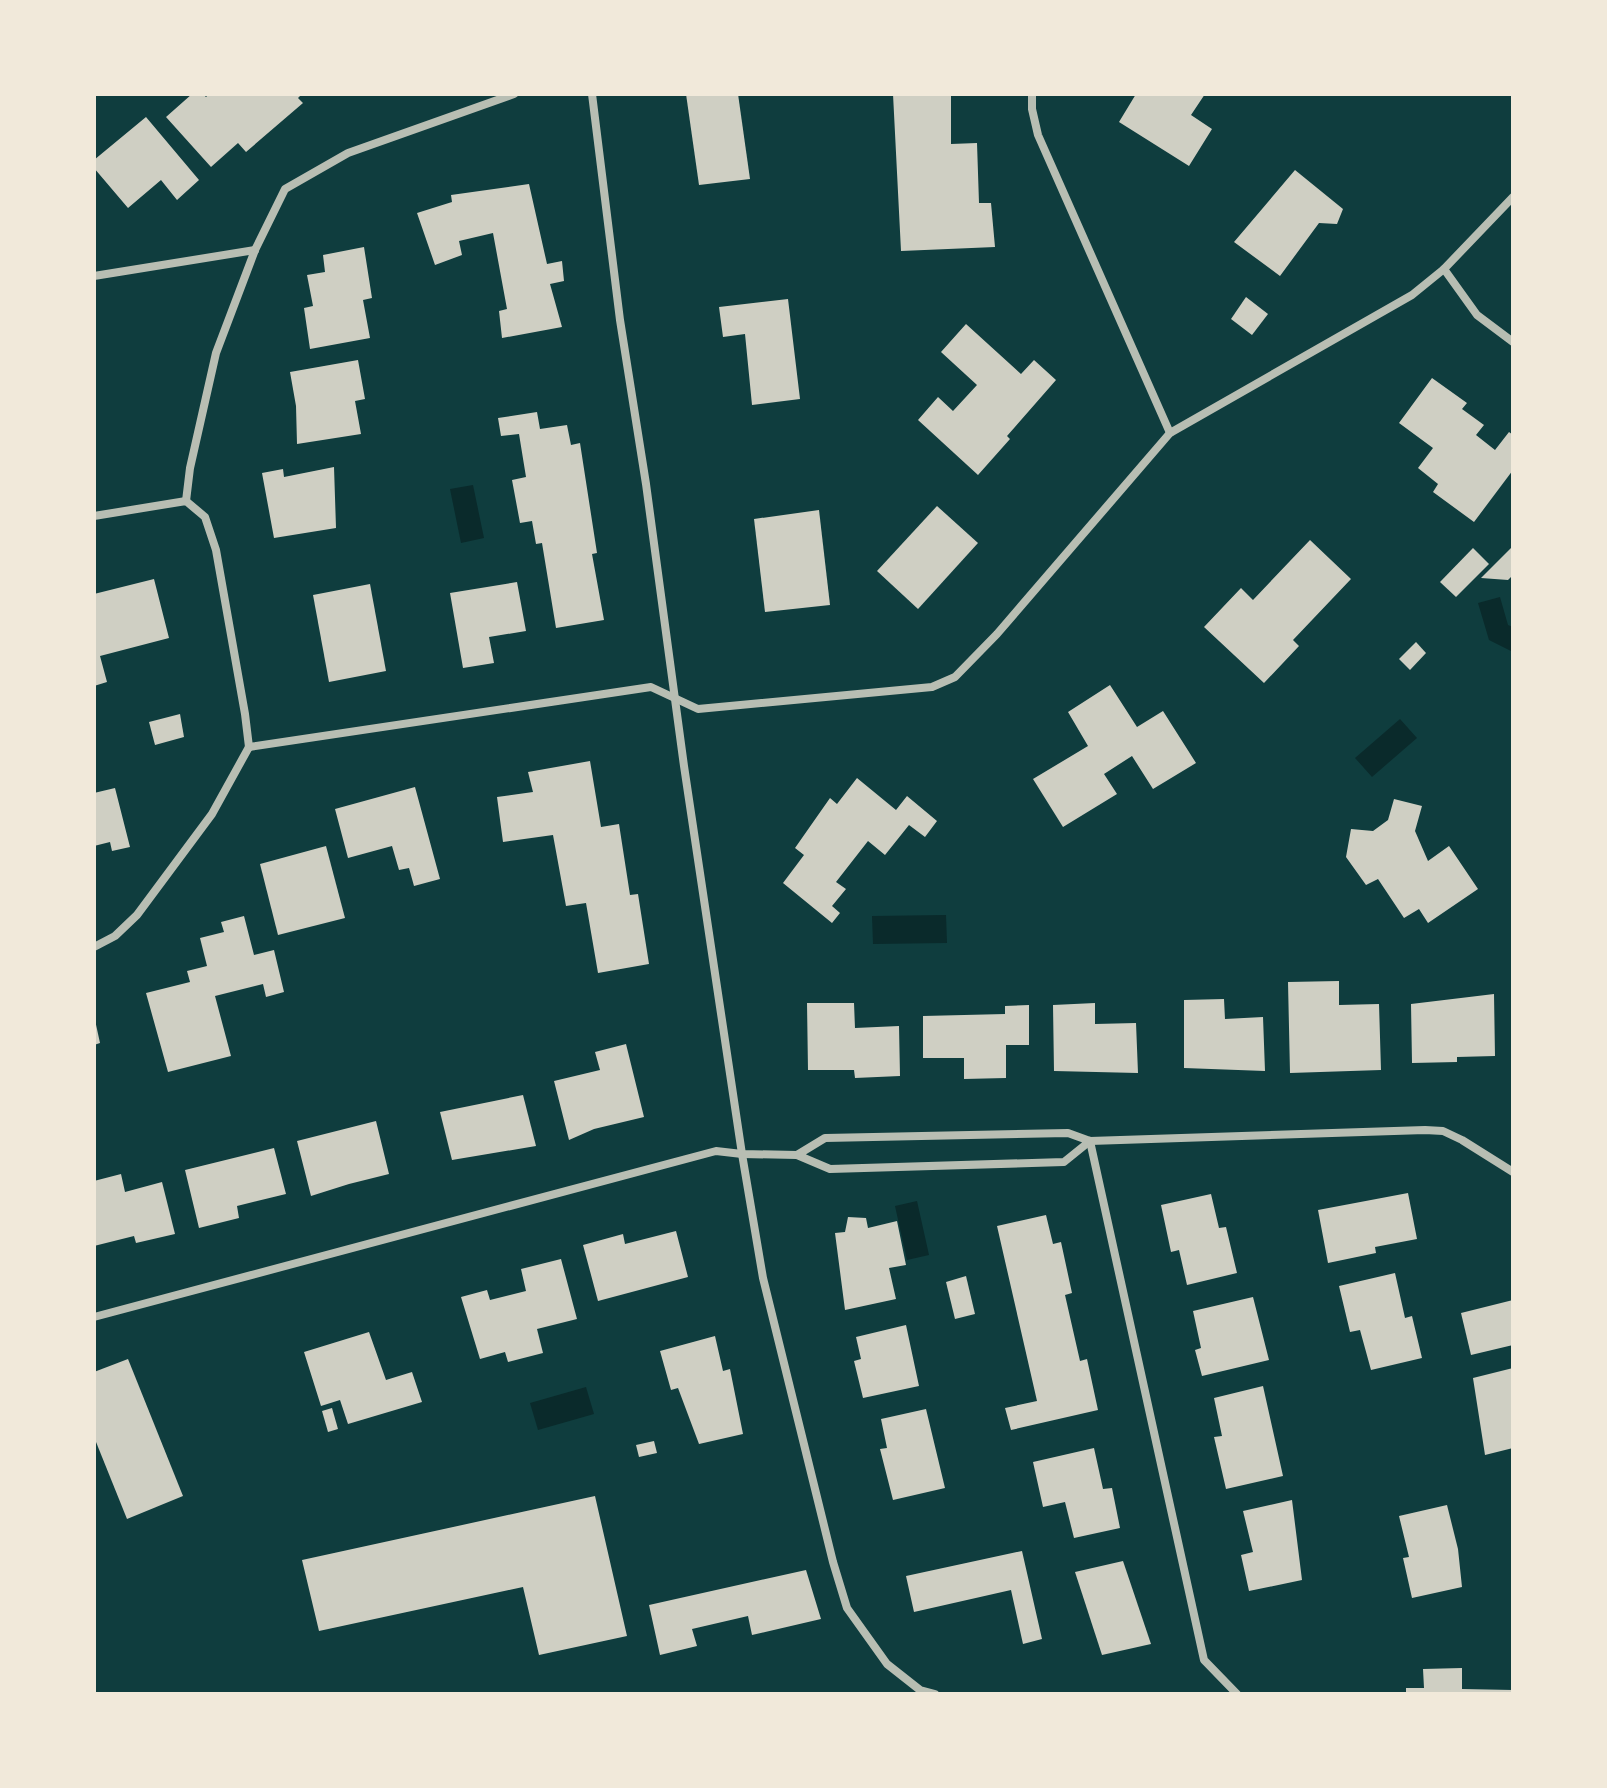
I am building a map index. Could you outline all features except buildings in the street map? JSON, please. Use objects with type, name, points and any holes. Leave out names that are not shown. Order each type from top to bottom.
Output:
[{"type":"street","points":[[186,501],[190,468],[216,353],[255,250],[285,189],[348,153],[514,94]]},
{"type":"street","points":[[592,94],[620,320],[742,1154],[763,1278],[847,1608],[887,1664],[920,1690],[935,1694]]},
{"type":"street","points":[[1032,94],[1038,135],[1170,433]]},
{"type":"street","points":[[249,747],[651,687],[698,709],[932,687],[955,677],[997,634],[1170,433],[1412,295],[1444,269],[1513,197]]},
{"type":"street","points":[[94,276],[255,250]]},
{"type":"street","points":[[1444,269],[1477,315],[1513,342]]},
{"type":"street","points":[[94,516],[186,501],[205,517],[216,550],[249,747],[212,814],[137,915],[115,936],[94,947]]},
{"type":"street","points":[[797,1155],[825,1138],[1068,1133],[1090,1141],[1443,1131],[1513,1172]]},
{"type":"street","points":[[94,1317],[716,1151],[797,1155],[830,1169],[1064,1162],[1090,1141]]},
{"type":"street","points":[[1090,1141],[1204,1660],[1237,1694]]},
{"type":"water","points":[[473,485],[484,538],[461,543],[450,489]]},
{"type":"water","points":[[1500,597],[1508,625],[1513,627],[1513,652],[1489,640],[1478,603]]},
{"type":"water","points":[[1400,719],[1417,738],[1372,777],[1355,758]]},
{"type":"water","points":[[946,915],[947,943],[873,944],[872,916]]},
{"type":"water","points":[[917,1201],[929,1255],[907,1260],[895,1206]]},
{"type":"water","points":[[586,1387],[594,1414],[538,1430],[530,1403]]}]
